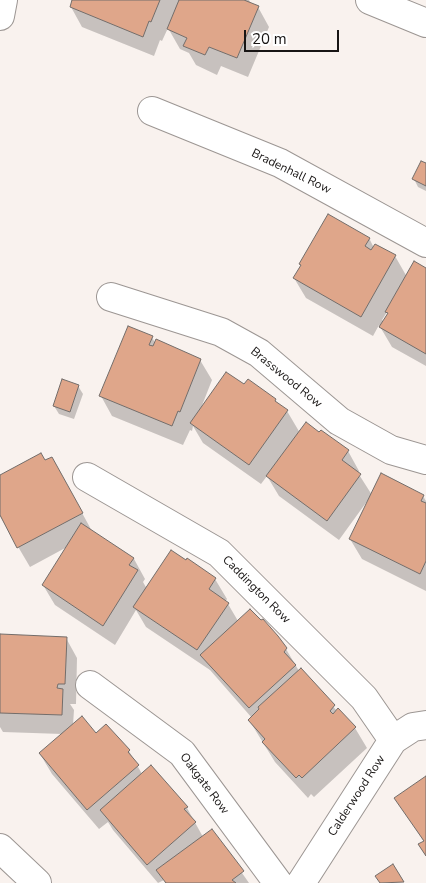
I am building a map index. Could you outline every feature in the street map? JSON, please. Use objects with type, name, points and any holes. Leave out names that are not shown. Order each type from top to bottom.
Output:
[{"type":"street","points":[[0,16],[2,0]]},
{"type":"street","points":[[370,0],[426,23]]},
{"type":"street","name":"Bradenhall Row","points":[[152,111],[280,163],[426,243]]},
{"type":"street","name":"Brasswood Row","points":[[111,297],[221,332],[259,354],[339,421],[391,450],[426,460]]},
{"type":"street","name":"Caddington Row","points":[[87,477],[219,553],[364,698],[393,740]]},
{"type":"street","name":"Oakgate Row","points":[[90,685],[182,753],[278,883]]},
{"type":"street","name":"Calderwood Row","points":[[301,883],[393,740],[413,727],[426,725]]},
{"type":"street","points":[[0,848],[37,883]]},
{"type":"building","points":[[72,0],[160,0],[143,37],[70,7]]},
{"type":"building","points":[[179,0],[244,0],[259,6],[237,58],[209,47],[205,55],[183,46],[187,38],[167,29]]},
{"type":"building","points":[[421,161],[426,163],[426,186],[412,179]]},
{"type":"building","points":[[328,214],[370,238],[365,246],[371,250],[375,244],[396,255],[361,317],[293,278]]},
{"type":"building","points":[[414,261],[426,268],[426,354],[379,327],[388,313],[385,312]]},
{"type":"building","points":[[128,326],[153,336],[149,345],[153,346],[156,339],[201,359],[180,412],[178,411],[172,426],[99,396]]},
{"type":"building","points":[[226,372],[244,384],[248,379],[288,410],[249,465],[190,423]]},
{"type":"building","points":[[62,379],[79,385],[70,412],[53,406]]},
{"type":"building","points":[[306,422],[349,450],[342,460],[361,474],[327,521],[266,476]]},
{"type":"building","points":[[41,453],[45,460],[52,457],[83,513],[17,548],[0,515],[0,475]]},
{"type":"building","points":[[381,473],[424,495],[421,501],[426,503],[426,561],[420,574],[349,539]]},
{"type":"building","points":[[81,523],[134,558],[129,565],[138,570],[103,626],[42,585]]},
{"type":"building","points":[[171,550],[186,560],[187,558],[216,578],[209,589],[229,603],[197,650],[133,607]]},
{"type":"building","points":[[250,609],[261,620],[263,619],[278,636],[287,648],[284,652],[296,665],[249,708],[200,655]]},
{"type":"building","points":[[0,634],[67,637],[65,684],[58,684],[57,688],[63,689],[62,715],[0,713]]},
{"type":"building","points":[[301,668],[335,705],[330,711],[333,714],[338,708],[356,727],[302,778],[299,775],[296,778],[262,742],[265,739],[248,720],[259,709],[258,707]]},
{"type":"building","points":[[82,716],[96,733],[106,724],[130,750],[128,752],[139,765],[87,810],[39,753]]},
{"type":"building","points":[[151,765],[188,807],[184,809],[196,822],[147,865],[100,810]]},
{"type":"building","points":[[426,776],[426,856],[418,844],[424,841],[394,798]]},
{"type":"building","points":[[212,829],[244,871],[232,880],[236,883],[166,883],[156,870]]},
{"type":"building","points":[[393,864],[404,882],[380,883],[375,876]]}]
